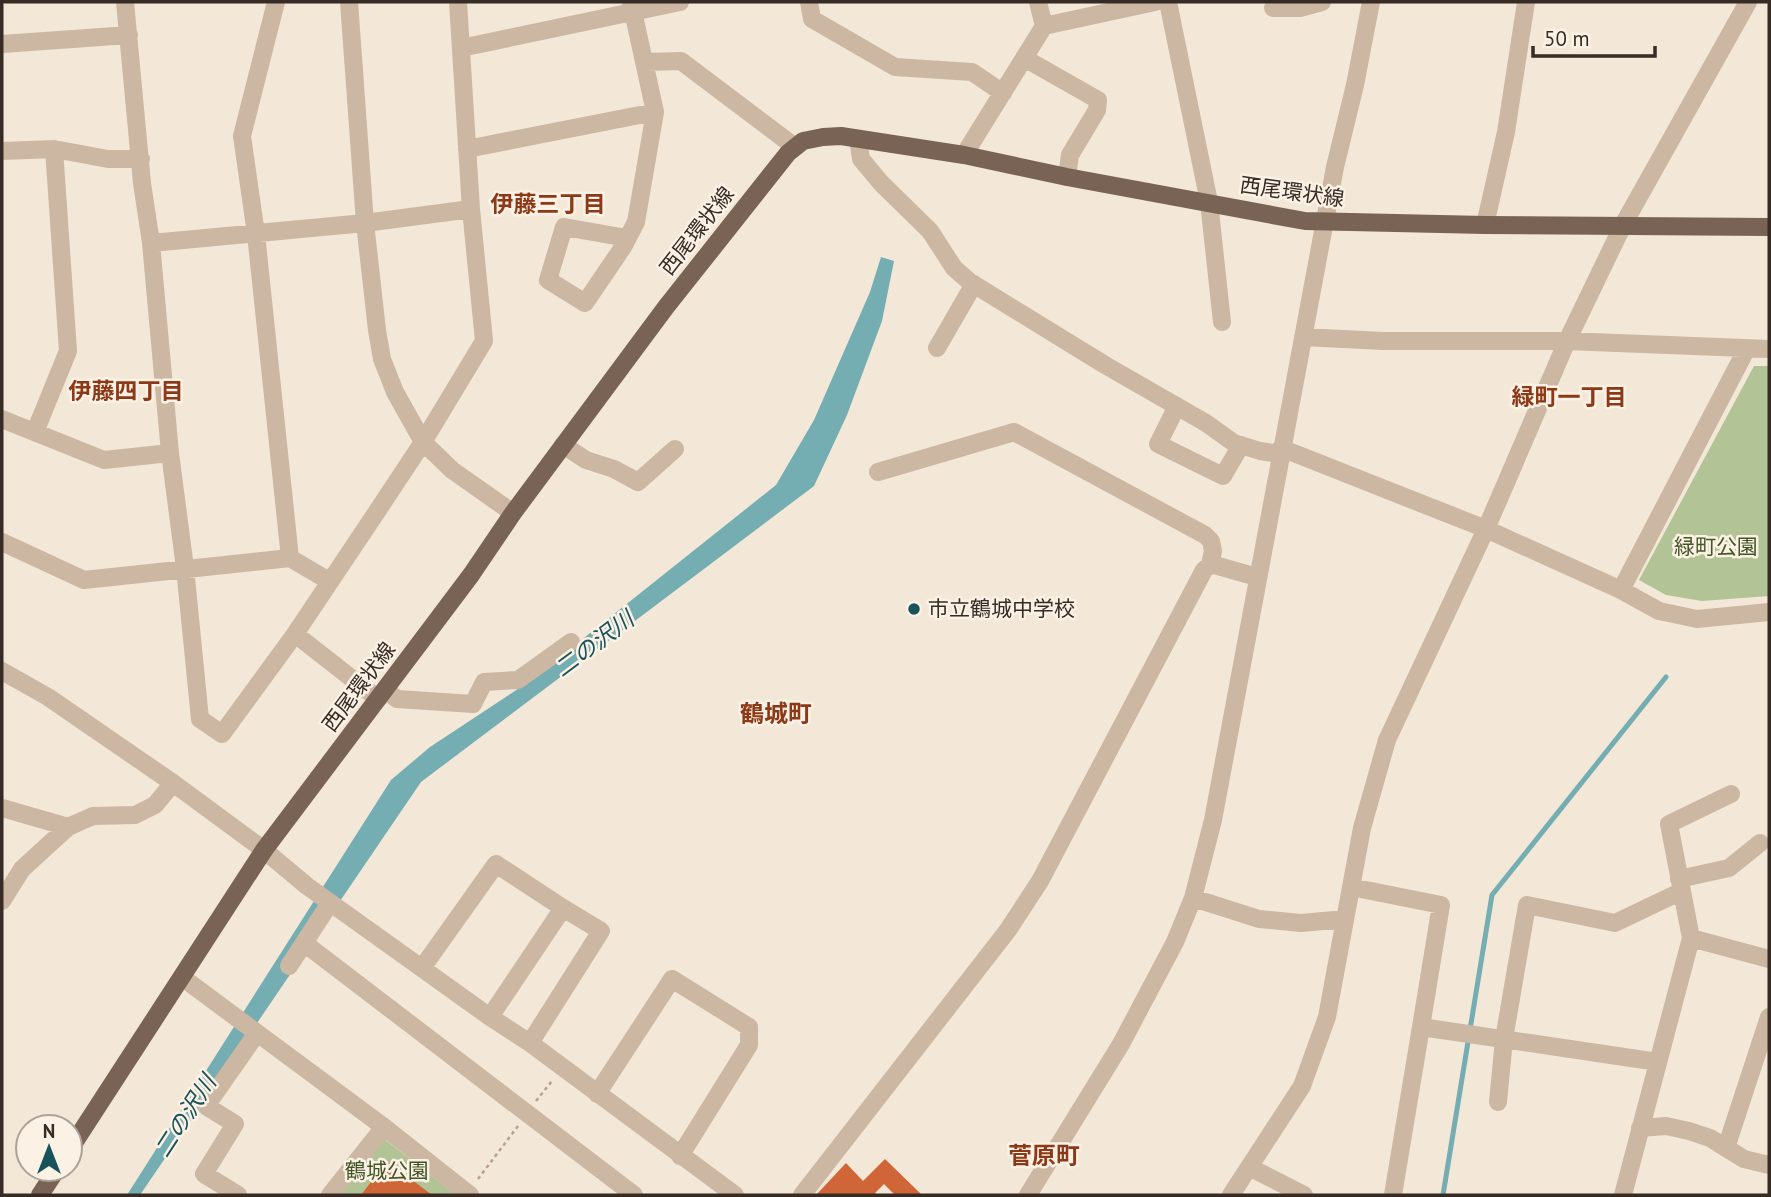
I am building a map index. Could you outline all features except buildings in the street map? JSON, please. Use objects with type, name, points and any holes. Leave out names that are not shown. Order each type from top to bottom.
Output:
[{"type":"main road","name":"西尾環状線","points":[[84,1128],[264,850],[471,575],[563,445],[770,173],[803,141],[841,136],[964,155],[1305,221],[1769,227]]},
{"type":"street","points":[[125,2],[170,453],[200,719],[222,734],[295,635],[424,442],[484,341],[471,209],[458,2]]},
{"type":"street","points":[[276,2],[242,136],[256,234],[290,558]]},
{"type":"street","points":[[349,2],[365,223],[377,330],[383,359],[395,392],[424,442],[452,470],[513,513]]},
{"type":"street","points":[[461,48],[632,7],[680,2]]},
{"type":"street","points":[[809,2],[812,19],[895,67],[972,72],[1003,93]]},
{"type":"street","points":[[1038,2],[1044,26]]},
{"type":"street","points":[[964,155],[1044,26],[1155,2]]},
{"type":"street","points":[[1168,2],[1209,202],[1222,323]]},
{"type":"street","points":[[1273,8],[1300,8],[1322,2]]},
{"type":"street","points":[[1028,1195],[1121,1044],[1175,942],[1193,898],[1213,820],[1256,577],[1335,167],[1371,2]]},
{"type":"street","points":[[1485,225],[1506,132],[1526,2]]},
{"type":"street","points":[[1231,1195],[1302,1087],[1327,1017],[1362,828],[1387,740],[1486,529],[1567,341],[1623,225],[1748,2]]},
{"type":"street","points":[[627,238],[564,226],[548,279],[585,303],[627,238],[636,222],[655,112],[632,7]]},
{"type":"street","points":[[2,44],[128,35]]},
{"type":"street","points":[[1024,58],[1098,100],[1097,110],[1070,155],[1067,177]]},
{"type":"street","points":[[645,62],[681,61],[795,147]]},
{"type":"street","points":[[467,149],[655,112]]},
{"type":"street","points":[[858,139],[861,159],[881,183],[930,231],[954,268],[974,284],[1241,445],[1281,451],[1486,529],[1620,590],[1659,611],[1697,619],[1769,612]]},
{"type":"street","points":[[2,151],[54,149],[108,159],[141,159]]},
{"type":"street","points":[[35,432],[68,351],[54,149]]},
{"type":"street","points":[[151,243],[365,223],[471,209]]},
{"type":"street","points":[[937,348],[974,284]]},
{"type":"street","points":[[1303,337],[1383,341],[1567,341],[1769,349]]},
{"type":"street","points":[[1620,590],[1746,349]]},
{"type":"street","points":[[1177,406],[1158,444],[1223,476],[1241,445]]},
{"type":"street","points":[[2,419],[104,460],[170,453]]},
{"type":"street","points":[[802,1195],[1008,930],[1040,881],[1204,570],[1210,565],[1213,551],[1211,541],[1205,535],[1014,432],[878,472]]},
{"type":"street","points":[[563,445],[586,460],[614,469],[638,482],[676,449]]},
{"type":"street","points":[[2,542],[84,580],[290,558],[329,582]]},
{"type":"street","points":[[1210,565],[1256,577]]},
{"type":"street","points":[[295,635],[382,695],[397,699],[473,705],[484,682],[518,680],[571,642]]},
{"type":"street","points":[[2,671],[48,697],[173,783],[330,903],[530,1043],[735,1195]]},
{"type":"street","points":[[2,901],[22,869],[68,827],[93,816],[135,814],[155,804],[173,783]]},
{"type":"street","points":[[1623,1195],[1691,938],[1669,824],[1731,794]]},
{"type":"street","points":[[2,808],[68,827]]},
{"type":"street","points":[[1498,1102],[1504,1039],[1527,905],[1615,923],[1681,885],[1729,867],[1760,843]]},
{"type":"street","points":[[422,968],[496,864],[601,931],[530,1043]]},
{"type":"street","points":[[1351,887],[1441,905],[1393,1195]]},
{"type":"street","points":[[1193,898],[1259,919],[1301,923],[1345,919]]},
{"type":"street","points":[[289,966],[330,903]]},
{"type":"street","points":[[490,1017],[563,908]]},
{"type":"street","points":[[1691,938],[1769,959]]},
{"type":"street","points":[[304,943],[634,1195]]},
{"type":"street","points":[[183,978],[384,1127],[469,1194]]},
{"type":"street","points":[[597,1094],[672,979],[749,1027],[748,1045],[680,1156]]},
{"type":"street","points":[[1726,1148],[1769,1017]]},
{"type":"street","points":[[1420,1027],[1658,1062]]},
{"type":"street","points":[[238,1195],[204,1174],[235,1124],[206,1106],[257,1033]]},
{"type":"street","points":[[1640,1128],[1666,1126],[1689,1131],[1710,1138],[1744,1159],[1769,1165]]},
{"type":"street","points":[[330,1195],[384,1127]]},
{"type":"street","points":[[1249,1167],[1304,1195]]},
{"type":"path","points":[[469,1194],[562,1068]]},
{"type":"green space","name":"緑町公園","points":[[1754,366],[1769,366],[1769,596],[1702,601],[1666,595],[1639,580]]},
{"type":"green space","name":"鶴城公園","points":[[383,1138],[456,1195],[341,1195]]},
{"type":"water","name":"二の沢川","points":[[881,257],[894,261],[882,321],[847,415],[814,486],[421,782],[140,1195],[127,1195],[391,780],[430,747],[530,681],[776,485],[814,420],[870,292]]},
{"type":"waterway","points":[[1443,1195],[1492,895],[1666,677]]},
{"type":"place","name":"市立鶴城中学校","points":[[914,609]]},
{"type":"district","name":"伊藤三丁目","points":[[548,204]]},
{"type":"district","name":"伊藤四丁目","points":[[126,391]]},
{"type":"district","name":"緑町一丁目","points":[[1569,397]]},
{"type":"district","name":"鶴城町","points":[[776,714]]},
{"type":"district","name":"菅原町","points":[[1044,1156]]}]
